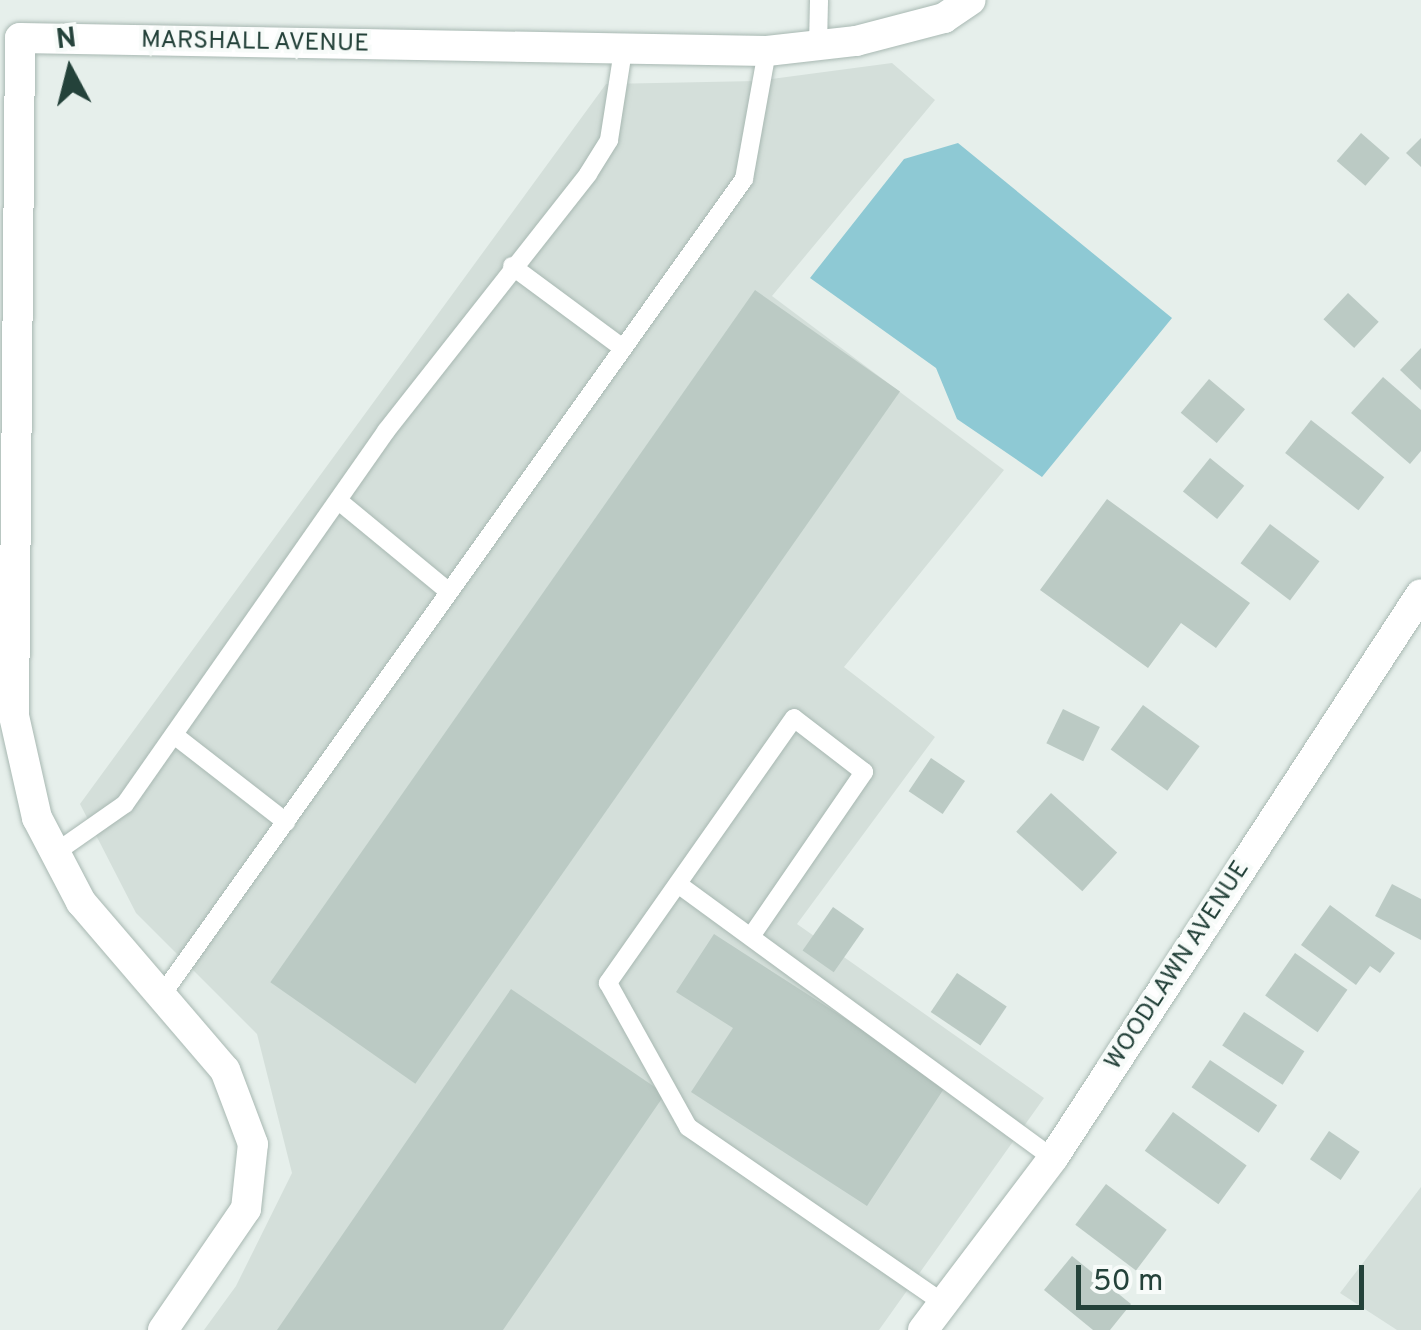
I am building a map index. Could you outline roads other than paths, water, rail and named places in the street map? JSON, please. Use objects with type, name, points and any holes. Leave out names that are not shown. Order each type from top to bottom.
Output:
[{"type":"street","name":"MARSHALL AVENUE","points":[[163,1330],[246,1209],[252,1144],[225,1070],[81,902],[36,818],[14,716],[20,38],[767,51],[818,45],[944,18],[971,0]]},
{"type":"street","name":"WOODLAWN AVENUE","points":[[924,1330],[1052,1158],[1421,594]]},
{"type":"lane","points":[[818,0],[818,45]]},
{"type":"lane","points":[[55,853],[125,804],[512,266],[610,140],[623,51]]},
{"type":"lane","points":[[160,996],[744,179],[767,51]]},
{"type":"lane","points":[[512,266],[624,348]]},
{"type":"lane","points":[[340,502],[449,592]]},
{"type":"lane","points":[[752,936],[864,772],[794,718],[608,984],[688,1126],[943,1302]]},
{"type":"lane","points":[[174,735],[286,822]]},
{"type":"lane","points":[[678,884],[1052,1158]]},
{"type":"water","points":[[958,143],[1172,318],[1042,477],[957,419],[936,368],[810,278],[904,159]]}]
